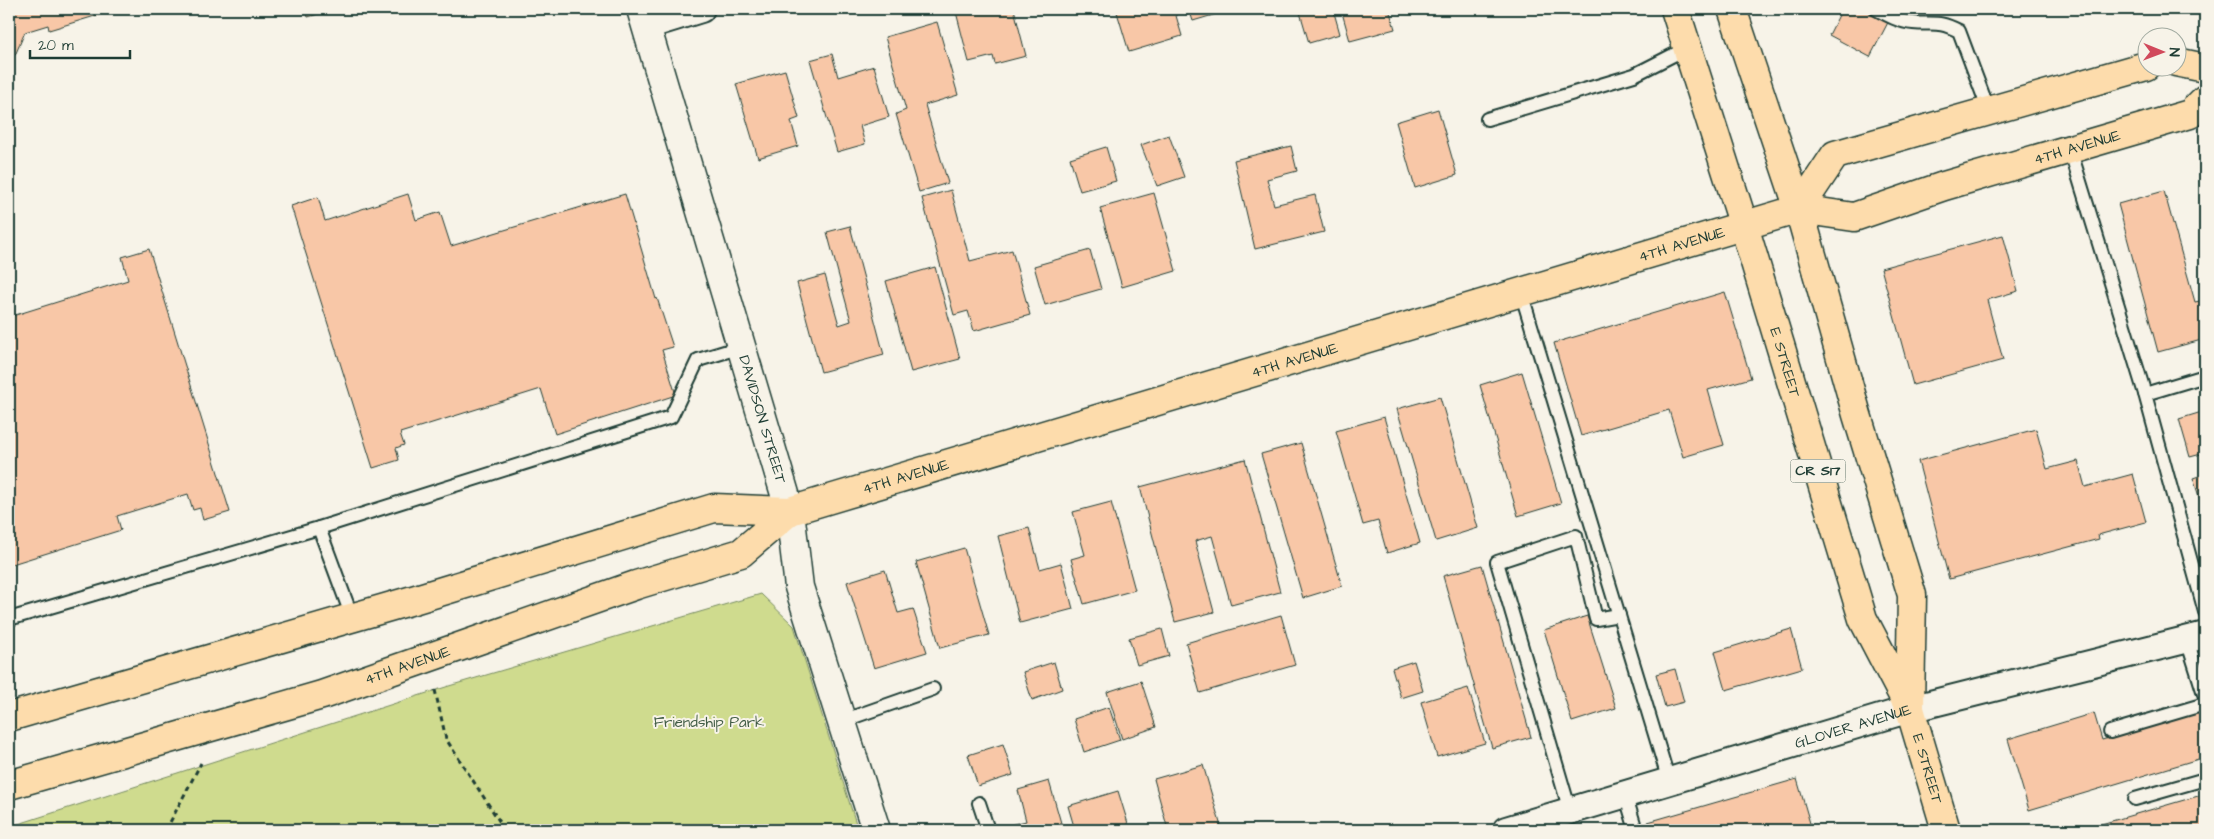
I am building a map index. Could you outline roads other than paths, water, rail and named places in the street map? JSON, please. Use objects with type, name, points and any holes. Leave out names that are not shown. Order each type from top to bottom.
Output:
[{"type":"main road","name":"E STREET","points":[[1675,9],[1744,226],[1863,618],[1910,709],[1946,830]]},
{"type":"main road","name":"E STREET","points":[[1732,9],[1799,209],[1864,438],[1912,594],[1910,709]]},
{"type":"main road","points":[[2186,64],[2205,68]]},
{"type":"main road","points":[[1799,209],[1835,155],[2136,69]]},
{"type":"main road","name":"4TH AVENUE","points":[[9,717],[352,618],[714,508],[790,511],[1799,209],[1854,217],[1944,186],[2190,114],[2205,99]]},
{"type":"main road","name":"4TH AVENUE","points":[[9,785],[322,695],[636,585],[741,553],[790,511]]},
{"type":"street","points":[[644,17],[701,9]]},
{"type":"street","name":"DAVIDSON STREET","points":[[644,17],[790,511],[799,587],[876,830]]},
{"type":"street","name":"GLOVER AVENUE","points":[[1506,830],[1910,709],[2196,638]]},
{"type":"lane","points":[[1876,9],[1911,23],[1942,23],[1959,31],[1989,111]]},
{"type":"lane","points":[[1487,119],[1634,75],[1687,48]]},
{"type":"lane","points":[[2070,149],[2145,394],[2205,612]]},
{"type":"lane","points":[[1521,292],[1669,781]]},
{"type":"lane","points":[[9,619],[320,528],[671,417],[698,360],[741,347]]},
{"type":"lane","points":[[2145,394],[2205,376]]},
{"type":"lane","points":[[320,528],[352,618]]},
{"type":"lane","points":[[1570,811],[1496,562],[1576,536],[1596,618],[1618,615]]},
{"type":"lane","points":[[2196,638],[2205,697]]},
{"type":"lane","points":[[842,721],[934,689]]},
{"type":"lane","points":[[2110,732],[2205,704]]},
{"type":"lane","points":[[2135,799],[2205,780]]},
{"type":"lane","points":[[1625,794],[1636,830]]},
{"type":"lane","points":[[979,803],[988,830]]},
{"type":"park label","name":"Friendship Park","points":[[709,722]]}]
